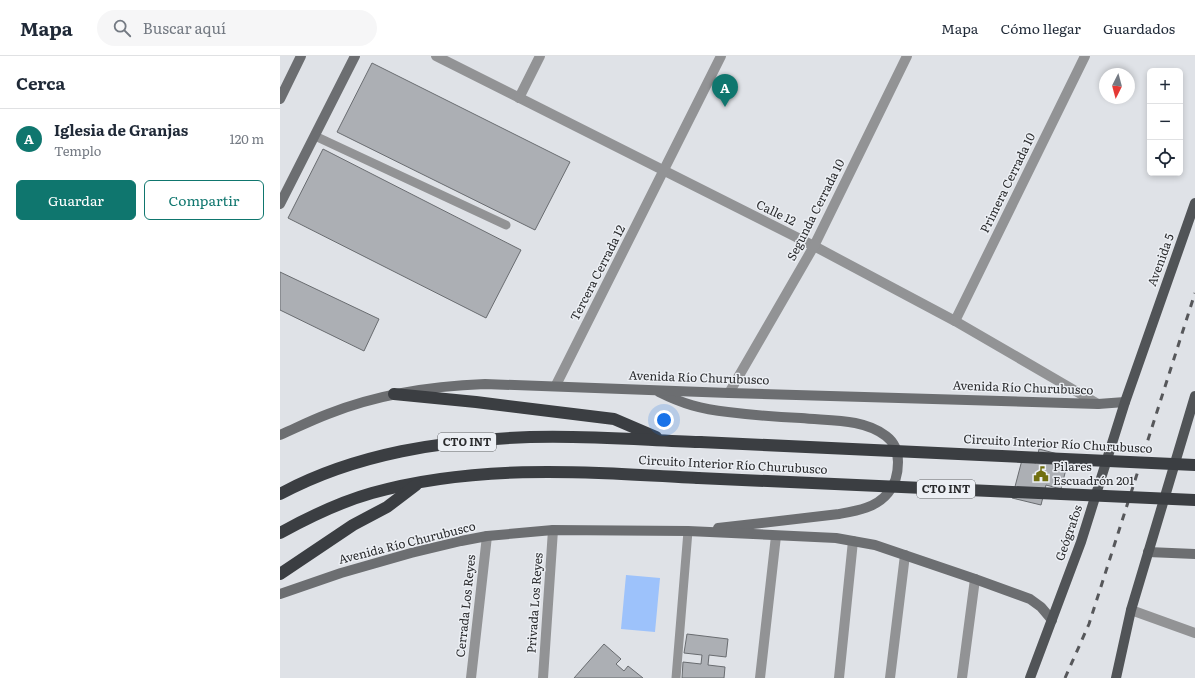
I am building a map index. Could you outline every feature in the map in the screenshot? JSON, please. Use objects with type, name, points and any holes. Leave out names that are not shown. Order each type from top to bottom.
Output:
[{"type":"highway","points":[[394,394],[476,402],[614,419],[662,440]]},
{"type":"highway","name":"Circuito Interior Río Churubusco","points":[[280,494],[330,472],[364,460],[410,449],[483,440],[530,437],[586,437],[662,440],[1195,465]]},
{"type":"highway","name":"Circuito Interior Río Churubusco","points":[[280,533],[333,507],[372,493],[420,482],[463,476],[534,472],[586,472],[1195,500]]},
{"type":"highway","points":[[280,574],[353,525],[386,507],[420,482]]},
{"type":"main road","points":[[280,99],[301,56]]},
{"type":"main road","points":[[280,204],[355,56]]},
{"type":"main road","name":"Avenida 5","points":[[1151,326],[1195,203]]},
{"type":"main road","name":"Geógrafos","points":[[1030,678],[1081,542],[1125,402],[1151,326]]},
{"type":"main road","name":"Avenida Río Churubusco","points":[[280,435],[329,413],[366,401],[394,394],[446,385],[556,385],[729,393],[1098,404],[1125,402]]},
{"type":"main road","points":[[656,390],[685,404],[712,410],[861,424],[886,435],[897,450],[898,469],[894,484],[882,500],[866,508],[839,514],[688,531]]},
{"type":"main road","points":[[1116,678],[1131,610],[1192,411],[1195,396]]},
{"type":"main road","name":"Avenida Río Churubusco","points":[[280,594],[340,573],[411,553],[487,536],[553,530],[688,531],[836,538],[875,545],[1030,599],[1052,620]]},
{"type":"main road","points":[[1148,552],[1195,554]]},
{"type":"street","name":"Calle 12","points":[[436,56],[663,172],[814,246],[955,321],[1098,404]]},
{"type":"street","points":[[519,98],[540,56]]},
{"type":"street","name":"Tercera Cerrada 12","points":[[556,385],[721,56]]},
{"type":"street","name":"Segunda Cerrada 10","points":[[729,393],[814,246],[907,56]]},
{"type":"street","name":"Primera Cerrada 10","points":[[955,321],[1085,56]]},
{"type":"street","name":"Privada Los Reyes","points":[[543,678],[553,530]]},
{"type":"street","name":"Cerrada Los Reyes","points":[[472,678],[487,536]]},
{"type":"street","points":[[760,678],[776,536]]},
{"type":"street","points":[[839,678],[853,541]]},
{"type":"street","points":[[890,678],[905,555]]},
{"type":"street","points":[[962,678],[975,579]]},
{"type":"street","points":[[1131,610],[1195,633]]},
{"type":"lane","points":[[315,136],[506,226]]},
{"type":"lane","points":[[676,678],[688,531]]},
{"type":"shaded area","points":[[626,575],[660,578],[655,632],[621,629]]},
{"type":"building","points":[[372,63],[570,162],[535,230],[337,132]]},
{"type":"building","points":[[323,149],[521,250],[486,318],[288,218]]},
{"type":"building","points":[[280,272],[379,319],[364,351],[280,310]]},
{"type":"building","name":"Pilares Escuadrón 201","points":[[1039,449],[1069,457],[1061,489],[1046,485],[1041,505],[1012,498],[1022,460],[1036,463]]},
{"type":"building","points":[[687,634],[728,639],[726,657],[709,655],[708,665],[725,667],[724,678],[682,678],[683,662],[701,664],[702,655],[684,653]]},
{"type":"building","points":[[604,644],[621,659],[616,664],[624,671],[628,666],[643,678],[574,678]]},
{"type":"railway","points":[[1065,678],[1089,624],[1195,293]]},
{"type":"place","name":"Iglesia de Granjas","points":[[725,107]]},
{"type":"place","name":"Pilares Escuadrón 201","points":[[1041,474]]}]
